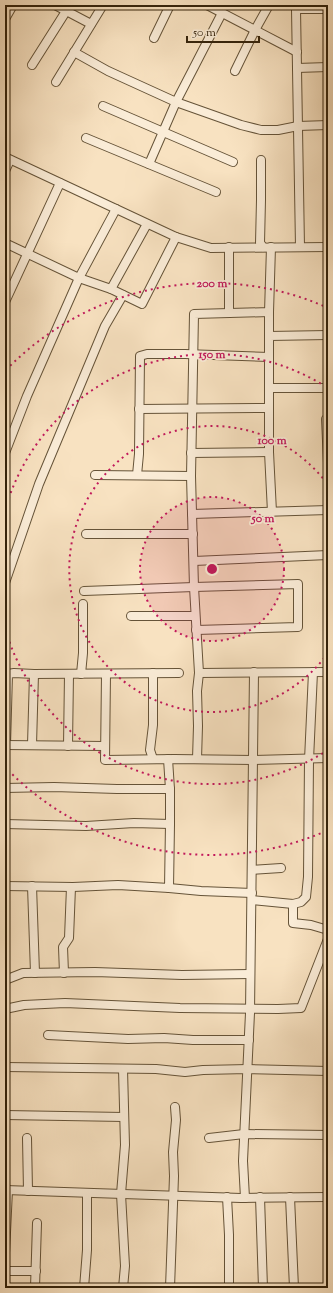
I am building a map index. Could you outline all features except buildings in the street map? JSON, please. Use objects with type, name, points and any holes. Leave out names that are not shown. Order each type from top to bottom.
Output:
[{"type":"street","points":[[5,19],[13,5]]},
{"type":"street","points":[[54,5],[68,8],[91,24]]},
{"type":"street","points":[[56,82],[103,5]]},
{"type":"street","points":[[154,38],[170,5]]},
{"type":"street","points":[[207,5],[297,52]]},
{"type":"street","points":[[235,71],[269,5]]},
{"type":"street","points":[[300,247],[297,7],[328,9]]},
{"type":"street","points":[[32,66],[68,8]]},
{"type":"street","points":[[149,164],[176,102],[222,13]]},
{"type":"street","points":[[74,52],[108,71],[176,102],[241,125],[261,130],[278,130],[298,126],[328,125]]},
{"type":"street","points":[[297,68],[328,67]]},
{"type":"street","points":[[103,106],[233,162]]},
{"type":"street","points":[[86,138],[216,192]]},
{"type":"street","points":[[5,171],[8,158],[176,237],[211,248],[328,247]]},
{"type":"street","points":[[260,160],[260,243],[267,247]]},
{"type":"street","points":[[5,302],[60,183]]},
{"type":"street","points":[[5,453],[27,396],[79,278],[116,209]]},
{"type":"street","points":[[111,290],[147,224]]},
{"type":"street","points":[[5,243],[79,278],[142,304],[176,237]]},
{"type":"street","points":[[229,247],[230,313]]},
{"type":"street","points":[[267,247],[269,312],[269,452],[272,512]]},
{"type":"street","points":[[5,583],[39,484],[93,359],[105,326],[122,295]]},
{"type":"street","points":[[197,759],[197,691],[199,673],[195,616],[194,534],[192,514],[194,314],[269,312]]},
{"type":"street","points":[[269,336],[328,335]]},
{"type":"street","points":[[137,475],[139,454],[140,356],[147,354],[185,354],[269,357]]},
{"type":"street","points":[[269,388],[328,388]]},
{"type":"street","points":[[139,409],[269,408]]},
{"type":"street","points":[[326,419],[328,463]]},
{"type":"street","points":[[192,453],[269,452]]},
{"type":"street","points":[[95,475],[192,476]]},
{"type":"street","points":[[192,514],[328,510]]},
{"type":"street","points":[[86,534],[194,534]]},
{"type":"street","points":[[194,561],[328,555]]},
{"type":"street","points":[[84,592],[298,584],[298,627],[196,630]]},
{"type":"street","points":[[81,674],[83,653],[83,604]]},
{"type":"street","points":[[131,616],[195,616]]},
{"type":"street","points":[[105,746],[6,745],[8,674],[14,672],[34,674],[179,673]]},
{"type":"street","points":[[245,1198],[243,1161],[250,1008],[254,672]]},
{"type":"street","points":[[5,886],[71,887],[118,885],[252,896],[293,904],[300,902],[306,897],[308,877],[309,760],[313,672]]},
{"type":"street","points":[[199,673],[328,672]]},
{"type":"street","points":[[153,673],[153,724],[150,750],[154,759]]},
{"type":"street","points":[[32,745],[34,674]]},
{"type":"street","points":[[68,746],[69,674]]},
{"type":"street","points":[[106,674],[105,760],[309,760],[328,758]]},
{"type":"street","points":[[168,759],[170,789],[169,888]]},
{"type":"street","points":[[5,788],[54,787],[170,789]]},
{"type":"street","points":[[5,824],[86,826],[134,823],[170,824]]},
{"type":"street","points":[[252,870],[281,868]]},
{"type":"street","points":[[32,886],[35,973]]},
{"type":"street","points":[[64,973],[63,946],[69,938],[71,887]]},
{"type":"street","points":[[293,904],[293,923],[311,925],[328,930]]},
{"type":"street","points":[[5,1009],[24,1005],[65,1004],[180,1008],[250,1008],[278,1010],[300,1008],[328,939]]},
{"type":"street","points":[[5,980],[23,973],[95,972],[182,975],[250,974]]},
{"type":"street","points":[[48,1035],[128,1039],[164,1038],[193,1040],[249,1040]]},
{"type":"street","points":[[5,1067],[156,1069],[185,1072],[248,1069],[328,1071]]},
{"type":"street","points":[[123,1069],[125,1145],[121,1194],[125,1266],[123,1288]]},
{"type":"street","points":[[170,1288],[172,1195],[174,1176],[173,1152],[176,1120],[175,1107]]},
{"type":"street","points":[[5,1115],[124,1117]]},
{"type":"street","points":[[209,1138],[244,1134],[328,1135]]},
{"type":"street","points":[[27,1138],[28,1191]]},
{"type":"street","points":[[5,1253],[6,1190],[245,1198],[328,1196]]},
{"type":"street","points":[[84,1288],[87,1242],[87,1193]]},
{"type":"street","points":[[290,1196],[294,1288]]},
{"type":"street","points":[[227,1197],[229,1288]]},
{"type":"street","points":[[260,1197],[263,1288]]},
{"type":"street","points":[[35,1288],[37,1223]]},
{"type":"street","points":[[5,1271],[36,1271]]}]
